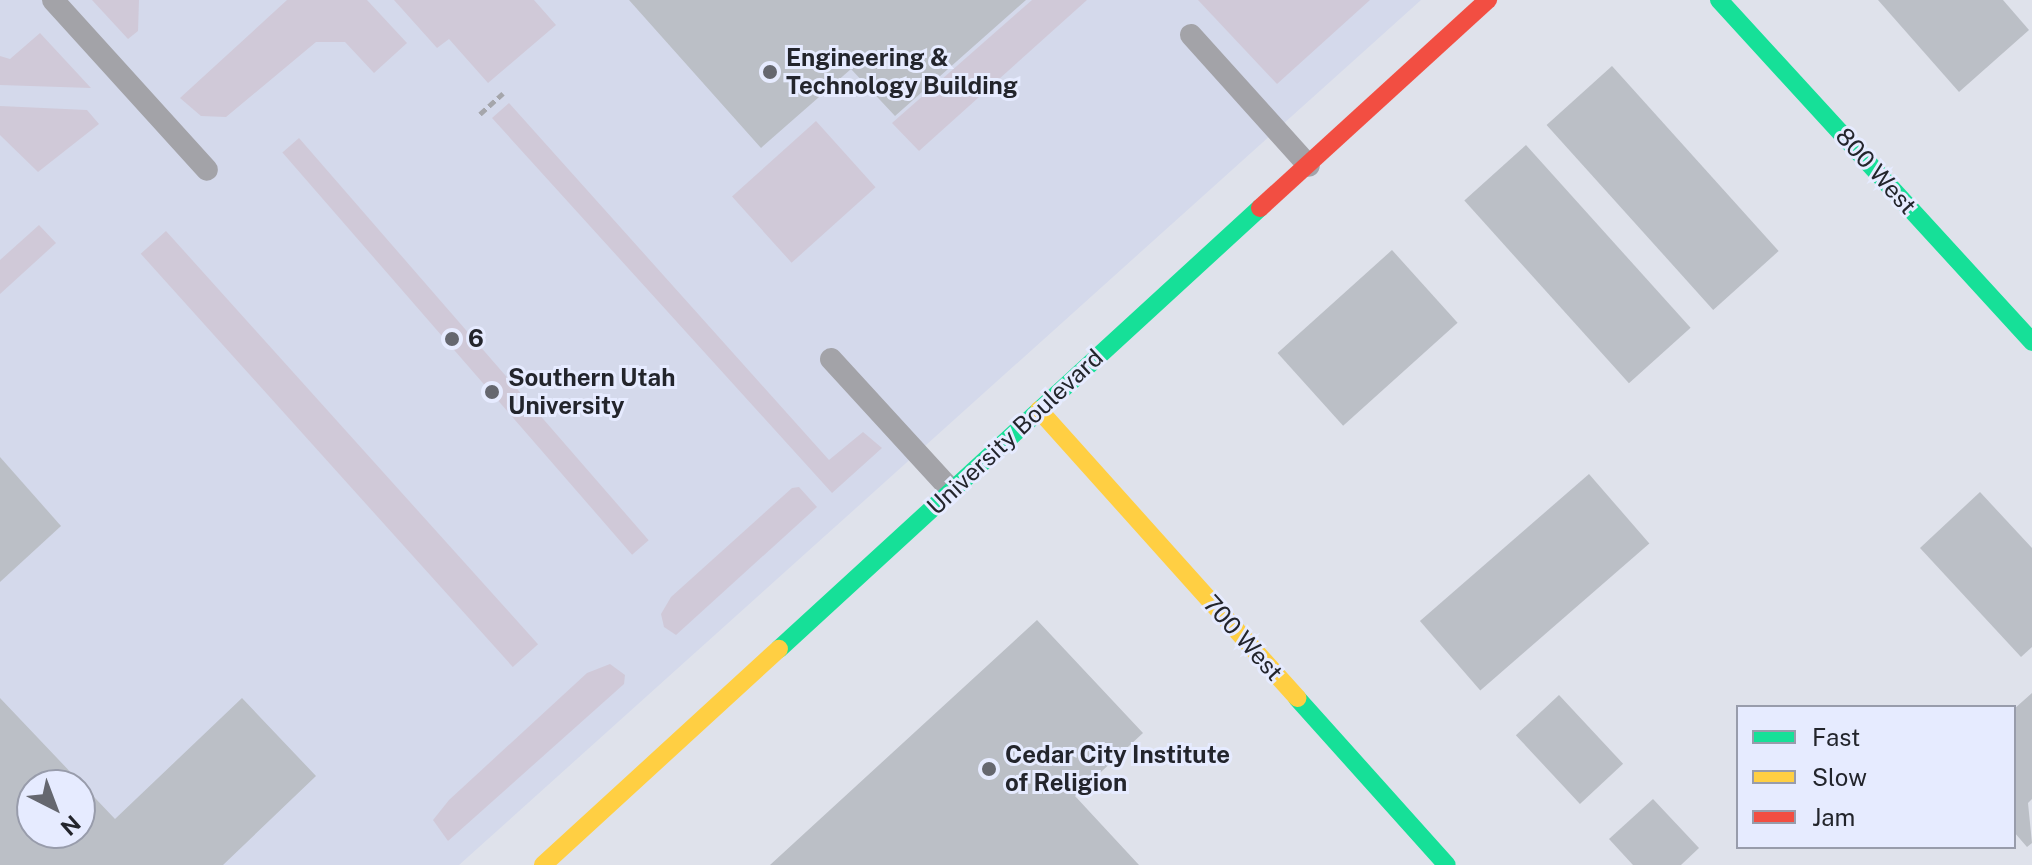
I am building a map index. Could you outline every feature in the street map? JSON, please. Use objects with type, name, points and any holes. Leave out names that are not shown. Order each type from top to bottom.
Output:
[{"type":"main road","name":"University Boulevard","points":[[543,865],[1488,0]]},
{"type":"main road","name":"800 West","points":[[1719,0],[2032,342]]},
{"type":"main road","name":"700 West","points":[[1039,410],[1447,865]]},
{"type":"lane","points":[[53,0],[207,170]]},
{"type":"lane","points":[[1191,35],[1309,166]]},
{"type":"lane","points":[[831,359],[952,491]]},
{"type":"path","points":[[480,114],[503,93]]},
{"type":"shaded area","name":"Southern Utah University","points":[[0,0],[1421,0],[459,865],[0,865]]},
{"type":"shaded area","points":[[92,0],[139,0],[138,31],[128,39]]},
{"type":"shaded area","points":[[287,0],[367,0],[407,43],[374,73],[345,42],[316,42],[226,117],[201,116],[180,98]]},
{"type":"shaded area","points":[[394,0],[534,0],[556,25],[488,83],[449,39],[437,48]]},
{"type":"shaded area","points":[[1032,0],[1087,0],[919,151],[892,123]]},
{"type":"shaded area","points":[[1198,0],[1370,0],[1277,84]]},
{"type":"shaded area","points":[[40,33],[91,88],[0,85],[0,56],[10,59]]},
{"type":"shaded area","points":[[509,103],[829,460],[863,432],[882,448],[832,493],[492,118]]},
{"type":"shaded area","points":[[0,106],[87,110],[99,124],[38,172],[0,135]]},
{"type":"shaded area","points":[[816,121],[876,187],[792,263],[732,197]]},
{"type":"shaded area","points":[[299,138],[649,540],[632,555],[282,152]]},
{"type":"shaded area","points":[[39,225],[56,243],[0,294],[0,260]]},
{"type":"shaded area","points":[[166,231],[538,644],[513,667],[141,254]]},
{"type":"shaded area","points":[[799,487],[817,507],[676,635],[664,627],[661,614],[671,597],[792,488]]},
{"type":"shaded area","points":[[610,664],[625,675],[624,684],[448,841],[433,820],[449,800],[587,673]]},
{"type":"building","name":"Engineering & Technology Building","points":[[629,0],[1026,0],[895,116],[851,69],[761,148]]},
{"type":"building","points":[[1878,0],[2003,0],[2029,30],[1959,92]]},
{"type":"building","points":[[1612,66],[1779,251],[1713,310],[1547,125]]},
{"type":"building","points":[[1526,145],[1691,328],[1629,383],[1464,201]]},
{"type":"building","points":[[1392,250],[1458,323],[1343,426],[1278,353]]},
{"type":"building","points":[[0,457],[61,526],[0,582]]},
{"type":"building","points":[[1589,474],[1649,543],[1480,690],[1420,621]]},
{"type":"building","points":[[1980,492],[2032,548],[2032,647],[2021,657],[1920,548]]},
{"type":"building","name":"Cedar City Institute of Religion","points":[[1037,620],[1143,733],[1075,796],[1139,865],[770,865]]},
{"type":"building","points":[[2032,693],[2032,799],[2028,803],[2032,843],[2027,847],[2016,834],[2016,707]]},
{"type":"building","points":[[1559,695],[1623,764],[1580,804],[1516,735]]},
{"type":"building","points":[[0,698],[67,769],[16,769],[16,849],[96,849],[96,799],[115,819],[242,698],[316,776],[223,865],[0,865]]},
{"type":"building","points":[[1653,799],[1699,848],[1681,865],[1633,865],[1609,839]]},
{"type":"traffic: fast","points":[[1719,0],[2032,342]]},
{"type":"traffic: fast","points":[[779,649],[1260,208]]},
{"type":"traffic: fast","points":[[1297,698],[1447,865]]},
{"type":"traffic: slow","points":[[1039,410],[1297,698]]},
{"type":"traffic: slow","points":[[543,865],[779,649]]},
{"type":"traffic: jam","points":[[1260,208],[1488,0]]},
{"type":"place","name":"Engineering & Technology Building","points":[[770,72]]},
{"type":"place","name":"6","points":[[452,339]]},
{"type":"place","name":"Southern Utah University","points":[[492,392]]},
{"type":"place","name":"Cedar City Institute of Religion","points":[[989,769]]}]
